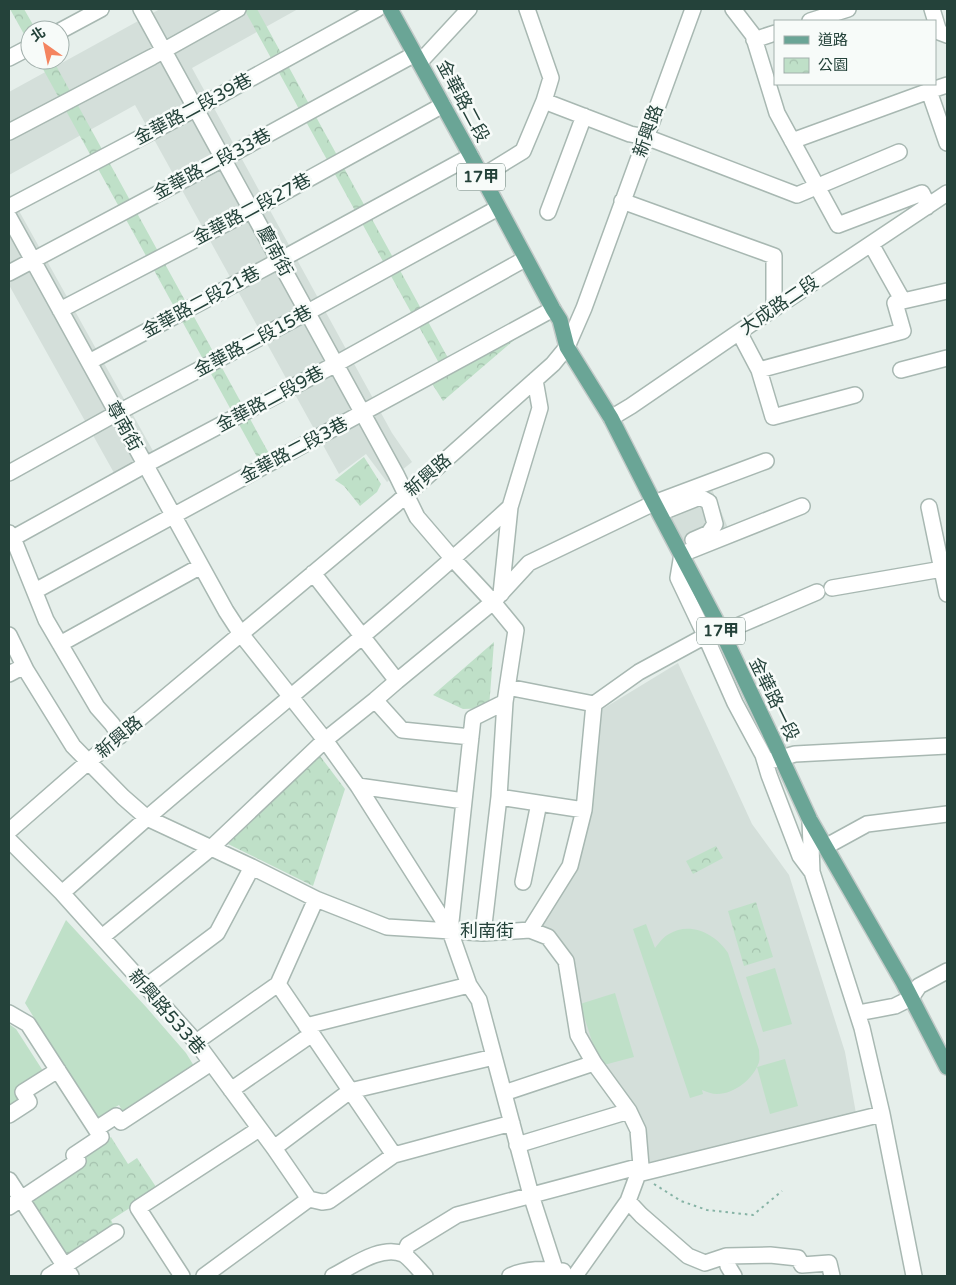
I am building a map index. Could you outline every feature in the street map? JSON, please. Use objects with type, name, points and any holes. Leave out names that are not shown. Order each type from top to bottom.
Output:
[{"type":"main road","name":"金華路二段","points":[[390,9],[552,309],[560,320],[567,347]]},
{"type":"main road","name":"金華路一段","points":[[567,347],[611,418],[720,628],[810,820],[903,982],[947,1067]]},
{"type":"street","points":[[70,26],[101,9]]},
{"type":"street","name":"慶南街","points":[[141,9],[280,260],[396,474],[417,517],[453,559],[497,598],[516,630],[505,702],[499,797],[483,933]]},
{"type":"street","points":[[9,132],[238,9]]},
{"type":"street","name":"金華路二段39巷","points":[[9,207],[197,108],[376,9]]},
{"type":"street","name":"金華路二段33巷","points":[[9,273],[418,58],[469,9]]},
{"type":"street","points":[[482,177],[523,151],[544,101],[550,78],[527,9]]},
{"type":"street","name":"新興路","points":[[9,831],[88,762],[406,495],[553,364],[567,347],[584,308],[693,9]]},
{"type":"street","points":[[733,9],[753,35],[777,113],[838,225],[922,193],[927,207]]},
{"type":"street","points":[[813,20],[848,9]]},
{"type":"street","points":[[936,22],[939,32],[947,35]]},
{"type":"street","points":[[754,40],[774,33]]},
{"type":"street","points":[[792,141],[947,85]]},
{"type":"street","points":[[929,91],[947,143]]},
{"type":"street","points":[[544,101],[630,134],[646,136],[797,195],[818,188],[899,152]]},
{"type":"street","name":"金華路二段27巷","points":[[60,310],[252,210],[443,105]]},
{"type":"street","points":[[548,212],[584,116]]},
{"type":"street","name":"金華路二段21巷","points":[[89,362],[471,156]]},
{"type":"street","name":"大成路二段","points":[[611,418],[947,193]]},
{"type":"street","points":[[622,201],[774,256],[774,309]]},
{"type":"street","name":"金華路二段15巷","points":[[9,473],[498,208]]},
{"type":"street","name":"尊南街","points":[[9,217],[226,612],[241,634],[325,740],[358,786],[450,931]]},
{"type":"street","points":[[871,244],[903,301]]},
{"type":"street","name":"金華路二段9巷","points":[[11,535],[336,364],[525,259]]},
{"type":"street","points":[[759,370],[903,331],[895,303],[947,291]]},
{"type":"street","name":"金華路二段3巷","points":[[36,591],[552,309]]},
{"type":"street","points":[[739,332],[759,370],[773,417],[855,395]]},
{"type":"street","points":[[901,370],[947,358]]},
{"type":"street","points":[[497,598],[510,507],[540,408],[535,380]]},
{"type":"street","points":[[102,938],[211,848],[325,740],[497,598],[529,563],[766,460]]},
{"type":"street","points":[[657,508],[700,497],[709,502],[715,524],[709,533],[680,551]]},
{"type":"street","points":[[680,551],[802,506]]},
{"type":"street","points":[[62,893],[147,818],[363,637],[510,507]]},
{"type":"street","points":[[930,507],[942,542],[942,569],[947,594]]},
{"type":"street","points":[[11,535],[36,591],[46,620],[97,707],[120,736]]},
{"type":"street","points":[[680,551],[678,578],[736,703],[763,755],[800,856],[812,872]]},
{"type":"street","points":[[60,644],[201,566]]},
{"type":"street","points":[[832,588],[942,569]]},
{"type":"street","points":[[313,573],[397,681]]},
{"type":"street","points":[[508,687],[594,704],[639,672],[705,635],[720,628],[735,627],[817,592]]},
{"type":"street","name":"利南街","points":[[9,635],[24,666],[72,746],[147,818],[316,899],[387,927],[483,933],[530,930],[548,937],[566,961],[578,1035],[594,1063],[629,1111],[638,1130],[641,1171],[628,1202],[576,1275]]},
{"type":"street","points":[[9,674],[24,666]]},
{"type":"street","points":[[375,700],[402,730],[471,737]]},
{"type":"street","points":[[505,702],[473,718],[450,931],[469,985],[479,1000],[531,1195],[555,1269]]},
{"type":"street","points":[[530,930],[570,866],[584,810],[594,704]]},
{"type":"street","points":[[766,762],[795,754],[947,746]]},
{"type":"street","points":[[358,786],[464,801]]},
{"type":"street","points":[[499,797],[584,810]]},
{"type":"street","points":[[523,882],[539,803]]},
{"type":"street","points":[[825,847],[867,824],[947,814]]},
{"type":"street","points":[[810,820],[812,872],[858,1013],[882,1114],[914,1276]]},
{"type":"street","name":"新興路533巷","points":[[9,840],[62,893],[196,1042],[309,1199]]},
{"type":"street","points":[[145,987],[217,933],[252,867]]},
{"type":"street","points":[[196,1042],[278,984],[316,899]]},
{"type":"street","points":[[858,1013],[896,1006],[911,998],[919,986],[947,971]]},
{"type":"street","points":[[278,984],[394,1154]]},
{"type":"street","points":[[231,1090],[309,1030],[469,985]]},
{"type":"street","points":[[9,1013],[28,1024],[98,1133]]},
{"type":"street","points":[[274,1148],[350,1091],[494,1057]]},
{"type":"street","points":[[15,1203],[78,1161],[74,1155],[116,1116],[121,1122],[211,1063]]},
{"type":"street","points":[[504,1093],[594,1063]]},
{"type":"street","points":[[9,1115],[29,1102],[23,1092],[58,1070]]},
{"type":"street","points":[[517,1145],[629,1111]]},
{"type":"street","points":[[404,1254],[408,1245],[458,1214],[531,1195],[882,1114]]},
{"type":"street","points":[[207,1275],[309,1199],[322,1202],[329,1201],[394,1154],[512,1123]]},
{"type":"street","points":[[182,1276],[138,1208],[259,1128]]},
{"type":"street","points":[[9,1180],[15,1203],[67,1271]]},
{"type":"street","points":[[628,1202],[688,1256],[705,1263],[726,1256],[770,1254],[798,1258],[802,1265],[829,1263],[832,1276]]},
{"type":"street","points":[[49,1276],[67,1271],[116,1232]]},
{"type":"street","points":[[334,1276],[368,1258],[388,1251],[404,1254],[425,1276]]},
{"type":"street","points":[[726,1256],[728,1266],[734,1276]]},
{"type":"street","points":[[510,1276],[519,1272],[555,1269],[576,1275]]},
{"type":"path","points":[[641,1171],[648,1180],[681,1201],[707,1210],[753,1215],[782,1190]]},
{"type":"shaded area","points":[[160,9],[298,9],[192,68],[392,433],[412,462],[387,482],[366,454],[339,474],[135,105],[9,175],[9,92],[49,70],[70,70],[70,58]]},
{"type":"shaded area","points":[[9,193],[157,458],[118,480],[9,285]]},
{"type":"shaded area","points":[[711,487],[730,533],[683,553],[660,507]]},
{"type":"shaded area","points":[[678,663],[752,824],[789,875],[845,1052],[857,1119],[649,1162],[646,1136],[640,1116],[592,1062],[569,971],[532,920],[562,886],[601,710]]},
{"type":"green space","points":[[10,9],[24,9],[30,20],[20,20],[20,27]]},
{"type":"green space","points":[[244,9],[257,9],[454,369],[527,329],[443,401],[431,382],[445,374]]},
{"type":"green space","points":[[44,70],[58,70],[272,459],[262,466]]},
{"type":"green space","points":[[364,457],[381,484],[377,492],[360,506],[344,486],[335,480]]},
{"type":"green space","points":[[494,642],[489,708],[463,709],[433,695]]},
{"type":"green space","points":[[320,756],[345,789],[313,886],[228,844]]},
{"type":"green space","points":[[716,846],[723,858],[693,874],[686,861]]},
{"type":"green space","points":[[756,902],[773,957],[744,966],[728,911]]},
{"type":"green space","points":[[66,920],[147,1008],[186,1053],[194,1066],[124,1114],[119,1105],[96,1119],[25,1003]]},
{"type":"green space","points":[[646,924],[655,948],[663,938],[677,930],[694,929],[710,935],[728,953],[759,1050],[759,1060],[753,1074],[737,1088],[717,1094],[702,1090],[703,1094],[690,1098],[633,929]]},
{"type":"green space","points":[[775,968],[792,1024],[763,1032],[746,977]]},
{"type":"green space","points":[[615,993],[634,1057],[600,1066],[580,1004]]},
{"type":"green space","points":[[9,1024],[16,1029],[45,1074],[23,1099],[9,1108]]},
{"type":"green space","points":[[785,1059],[798,1106],[770,1114],[757,1067]]},
{"type":"green space","points":[[111,1137],[128,1164],[137,1158],[158,1190],[111,1220],[114,1226],[65,1258],[28,1201],[80,1157]]}]
